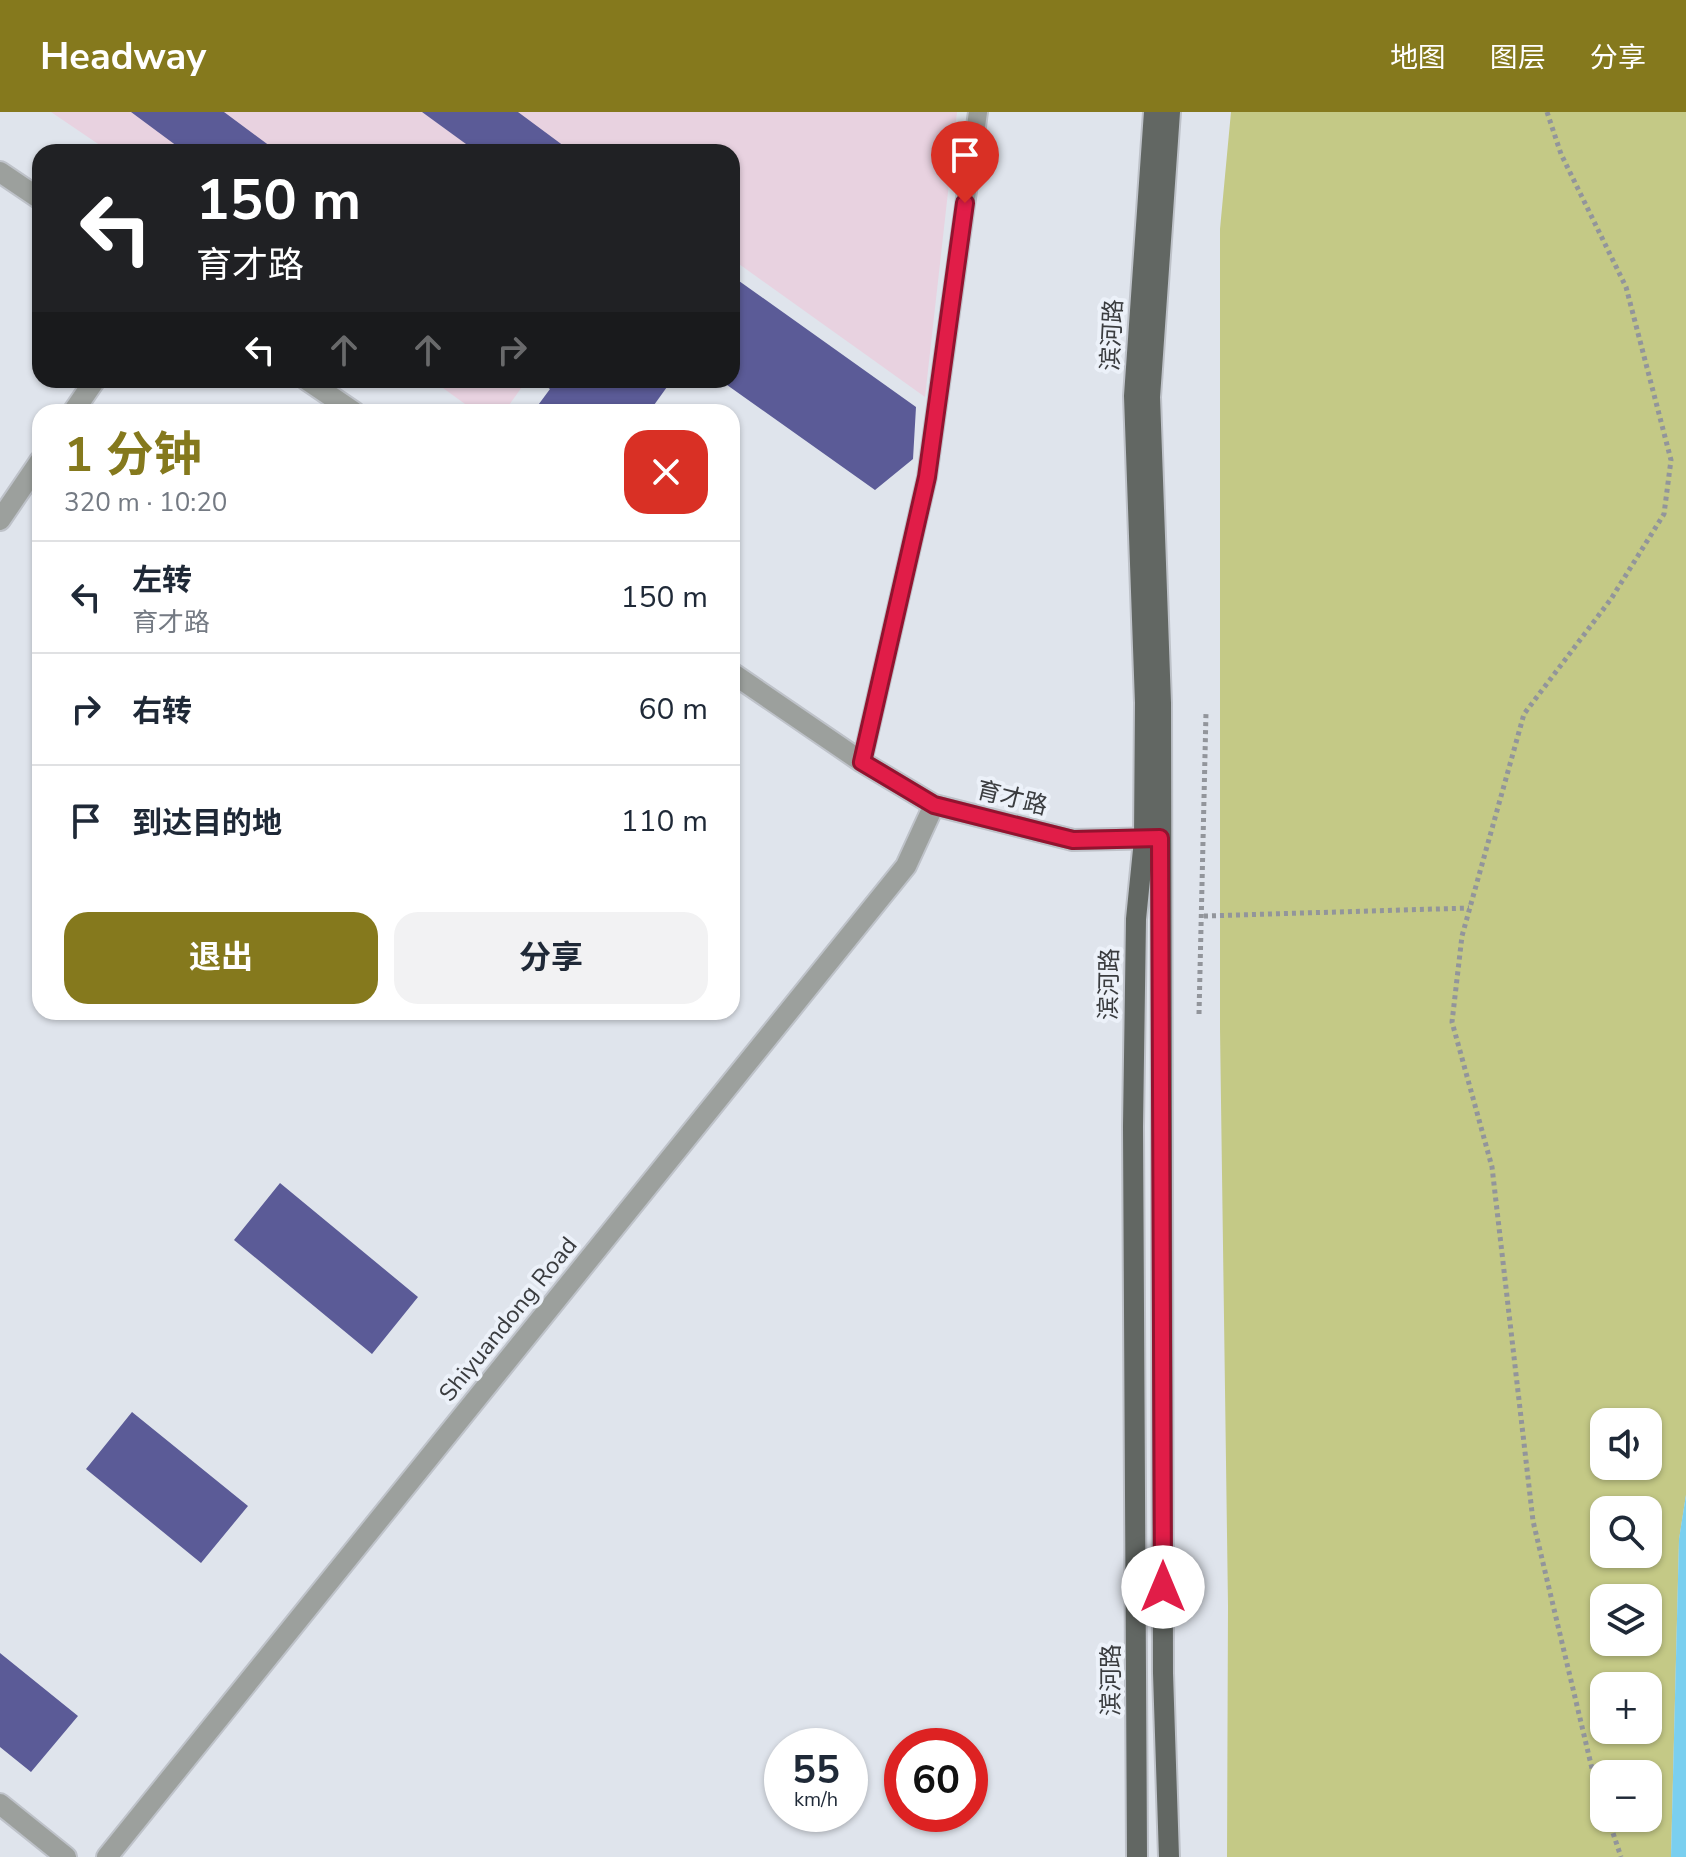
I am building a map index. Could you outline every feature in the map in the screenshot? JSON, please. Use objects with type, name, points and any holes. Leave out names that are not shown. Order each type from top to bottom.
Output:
[{"type":"main road","name":"滨河路","points":[[1154,112],[1134,396],[1152,839],[1163,1673],[1169,1857]]},
{"type":"main road","name":"滨河路","points":[[1137,1857],[1133,1127],[1136,919],[1152,839],[1161,703],[1150,397],[1170,112]]},
{"type":"street","points":[[0,172],[32,194]]},
{"type":"street","points":[[319,388],[342,404]]},
{"type":"street","points":[[0,520],[32,473]]},
{"type":"street","name":"育才路","points":[[740,678],[862,762],[934,805],[1073,840],[1152,839]]},
{"type":"street","name":"Shiyuandong Road","points":[[107,1857],[906,866],[934,805]]},
{"type":"street","points":[[0,1804],[66,1857]]},
{"type":"lane","points":[[862,762],[927,477],[978,112]]},
{"type":"path","points":[[1547,112],[1561,154],[1626,287],[1671,460],[1664,514],[1611,599],[1524,714],[1462,936],[1452,1022],[1492,1167],[1533,1521],[1590,1760]]},
{"type":"path","points":[[1199,1014],[1204,916],[1206,712]]},
{"type":"path","points":[[1204,916],[1469,908]]},
{"type":"path","points":[[1613,1832],[1621,1857]]},
{"type":"shaded area","points":[[51,112],[957,112],[925,397],[740,265],[740,144],[98,144]]},
{"type":"shaded area","points":[[443,388],[521,388],[510,404],[465,404]]},
{"type":"green space","points":[[1231,112],[1686,112],[1686,1495],[1679,1540],[1671,1857],[1227,1857],[1228,1606],[1220,1029],[1220,229]]},
{"type":"water","points":[[1686,1495],[1686,1857],[1671,1857],[1679,1539]]},
{"type":"building","points":[[131,112],[224,112],[267,144],[174,144]]},
{"type":"building","points":[[422,112],[518,112],[561,144],[466,144]]},
{"type":"building","points":[[740,282],[916,407],[913,459],[875,490],[731,388],[740,388]]},
{"type":"building","points":[[666,388],[655,404],[539,404],[550,389]]},
{"type":"building","points":[[280,1183],[418,1297],[372,1354],[234,1240]]},
{"type":"building","points":[[132,1412],[248,1506],[201,1563],[86,1469]]},
{"type":"building","points":[[0,1653],[78,1716],[31,1772],[0,1747]]},
{"type":"route","points":[[965,203],[927,477],[862,762],[934,805],[1073,840],[1160,838],[1163,1587]]}]
